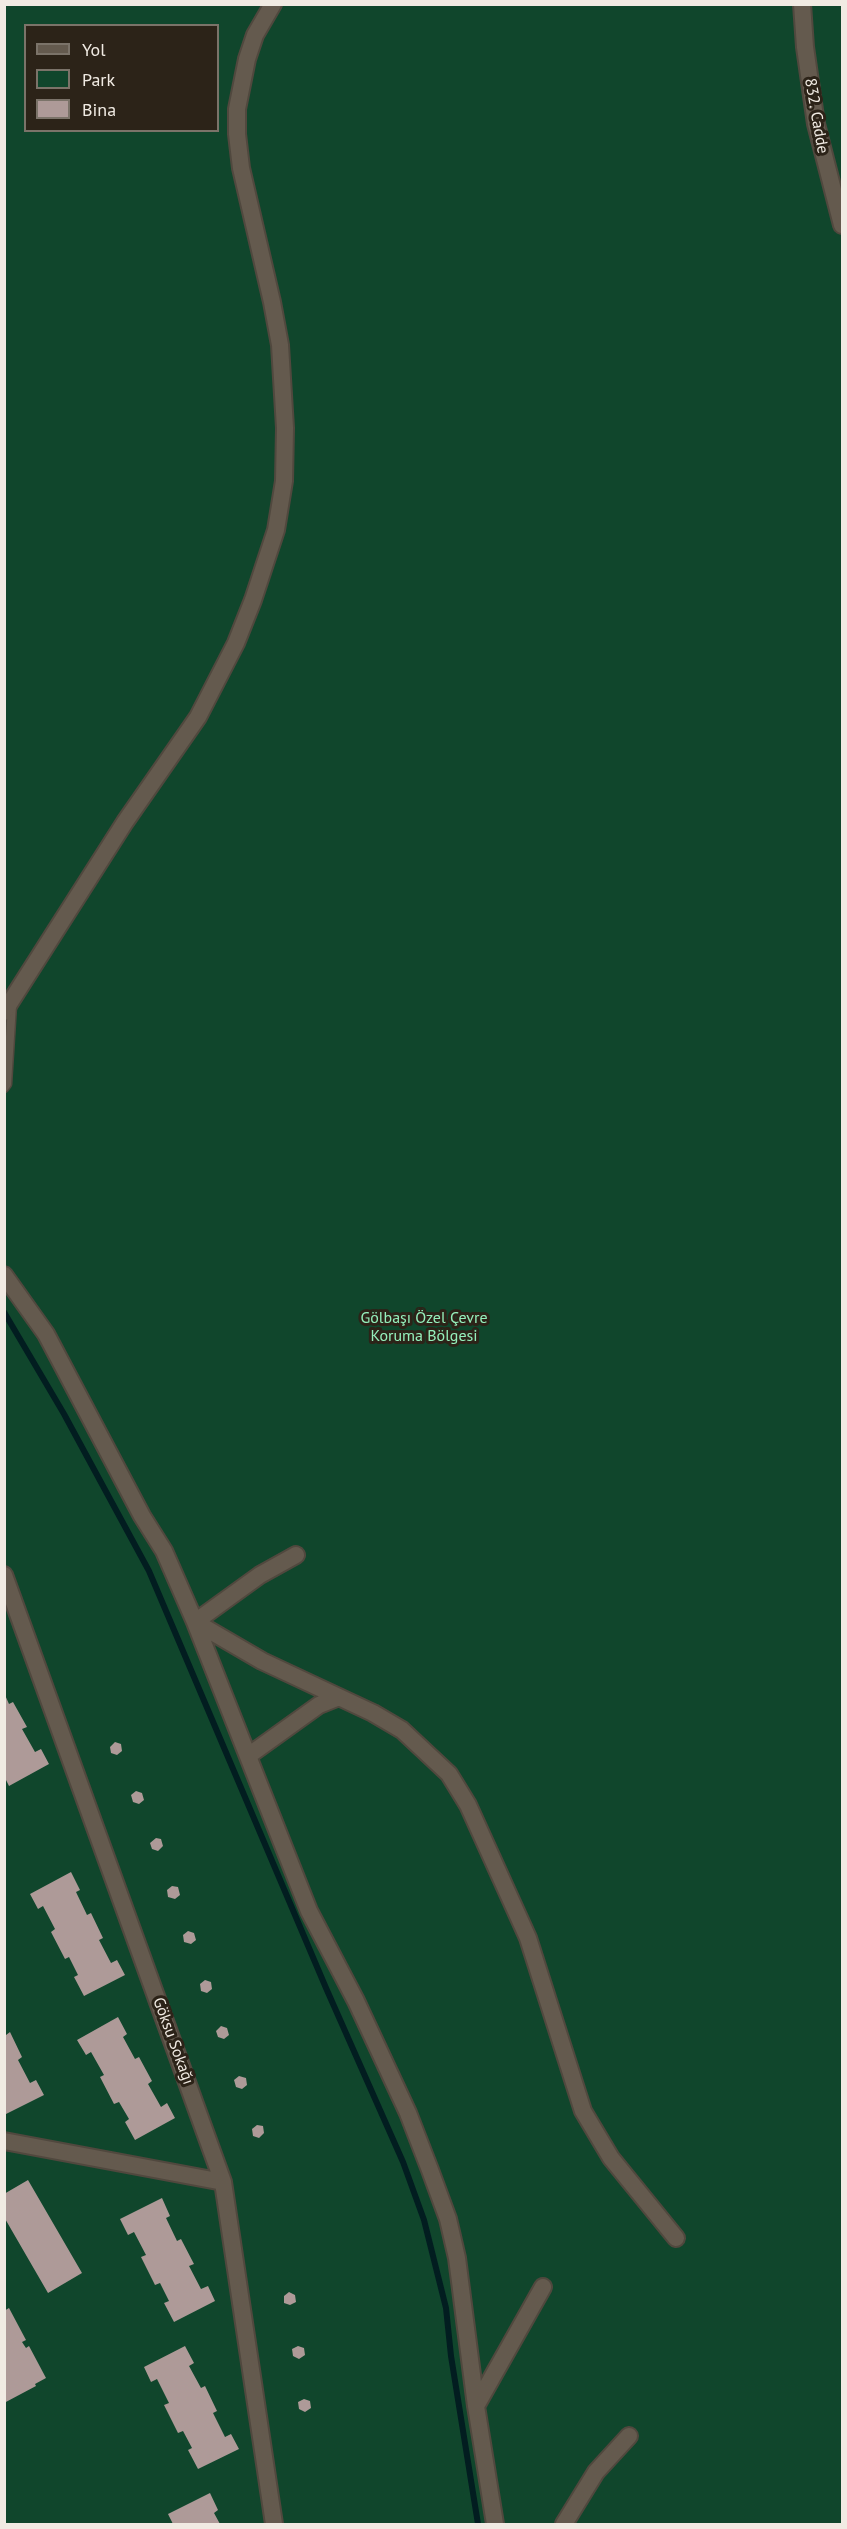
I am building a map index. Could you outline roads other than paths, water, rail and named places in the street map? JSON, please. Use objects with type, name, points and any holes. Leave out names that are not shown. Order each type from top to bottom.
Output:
[{"type":"street","points":[[8,1006],[125,822],[198,717],[236,644],[254,600],[276,530],[284,481],[285,428],[282,367],[272,302],[241,168],[237,134],[237,109],[247,59],[255,35],[273,4]]},
{"type":"street","name":"832. Cadde","points":[[802,4],[805,47],[816,124],[843,225]]},
{"type":"street","points":[[4,1275],[46,1334],[142,1516],[164,1551],[195,1622],[309,1911],[356,2001],[408,2114],[448,2219],[457,2258],[476,2406],[495,2524]]},
{"type":"street","points":[[195,1622],[260,1575],[296,1555]]},
{"type":"street","name":"Göksu Sokağı","points":[[4,1575],[223,2182],[274,2524]]},
{"type":"street","points":[[195,1622],[262,1661],[373,1713],[402,1730],[450,1774],[468,1805],[528,1938],[583,2111],[611,2158],[676,2238]]},
{"type":"street","points":[[248,1756],[319,1705],[339,1697]]},
{"type":"street","points":[[4,2140],[223,2182]]},
{"type":"street","points":[[476,2406],[543,2287]]},
{"type":"street","points":[[564,2524],[596,2472],[629,2436]]},
{"type":"lane","points":[[4,1088],[7,1084],[8,1006]]},
{"type":"waterway","points":[[4,1312],[64,1414],[149,1571],[326,1988],[403,2162],[424,2220],[446,2308],[451,2356],[478,2524]]},
{"type":"park label","name":"Gölbaşı Özel Çevre Koruma Bölgesi","points":[[424,1327]]}]
